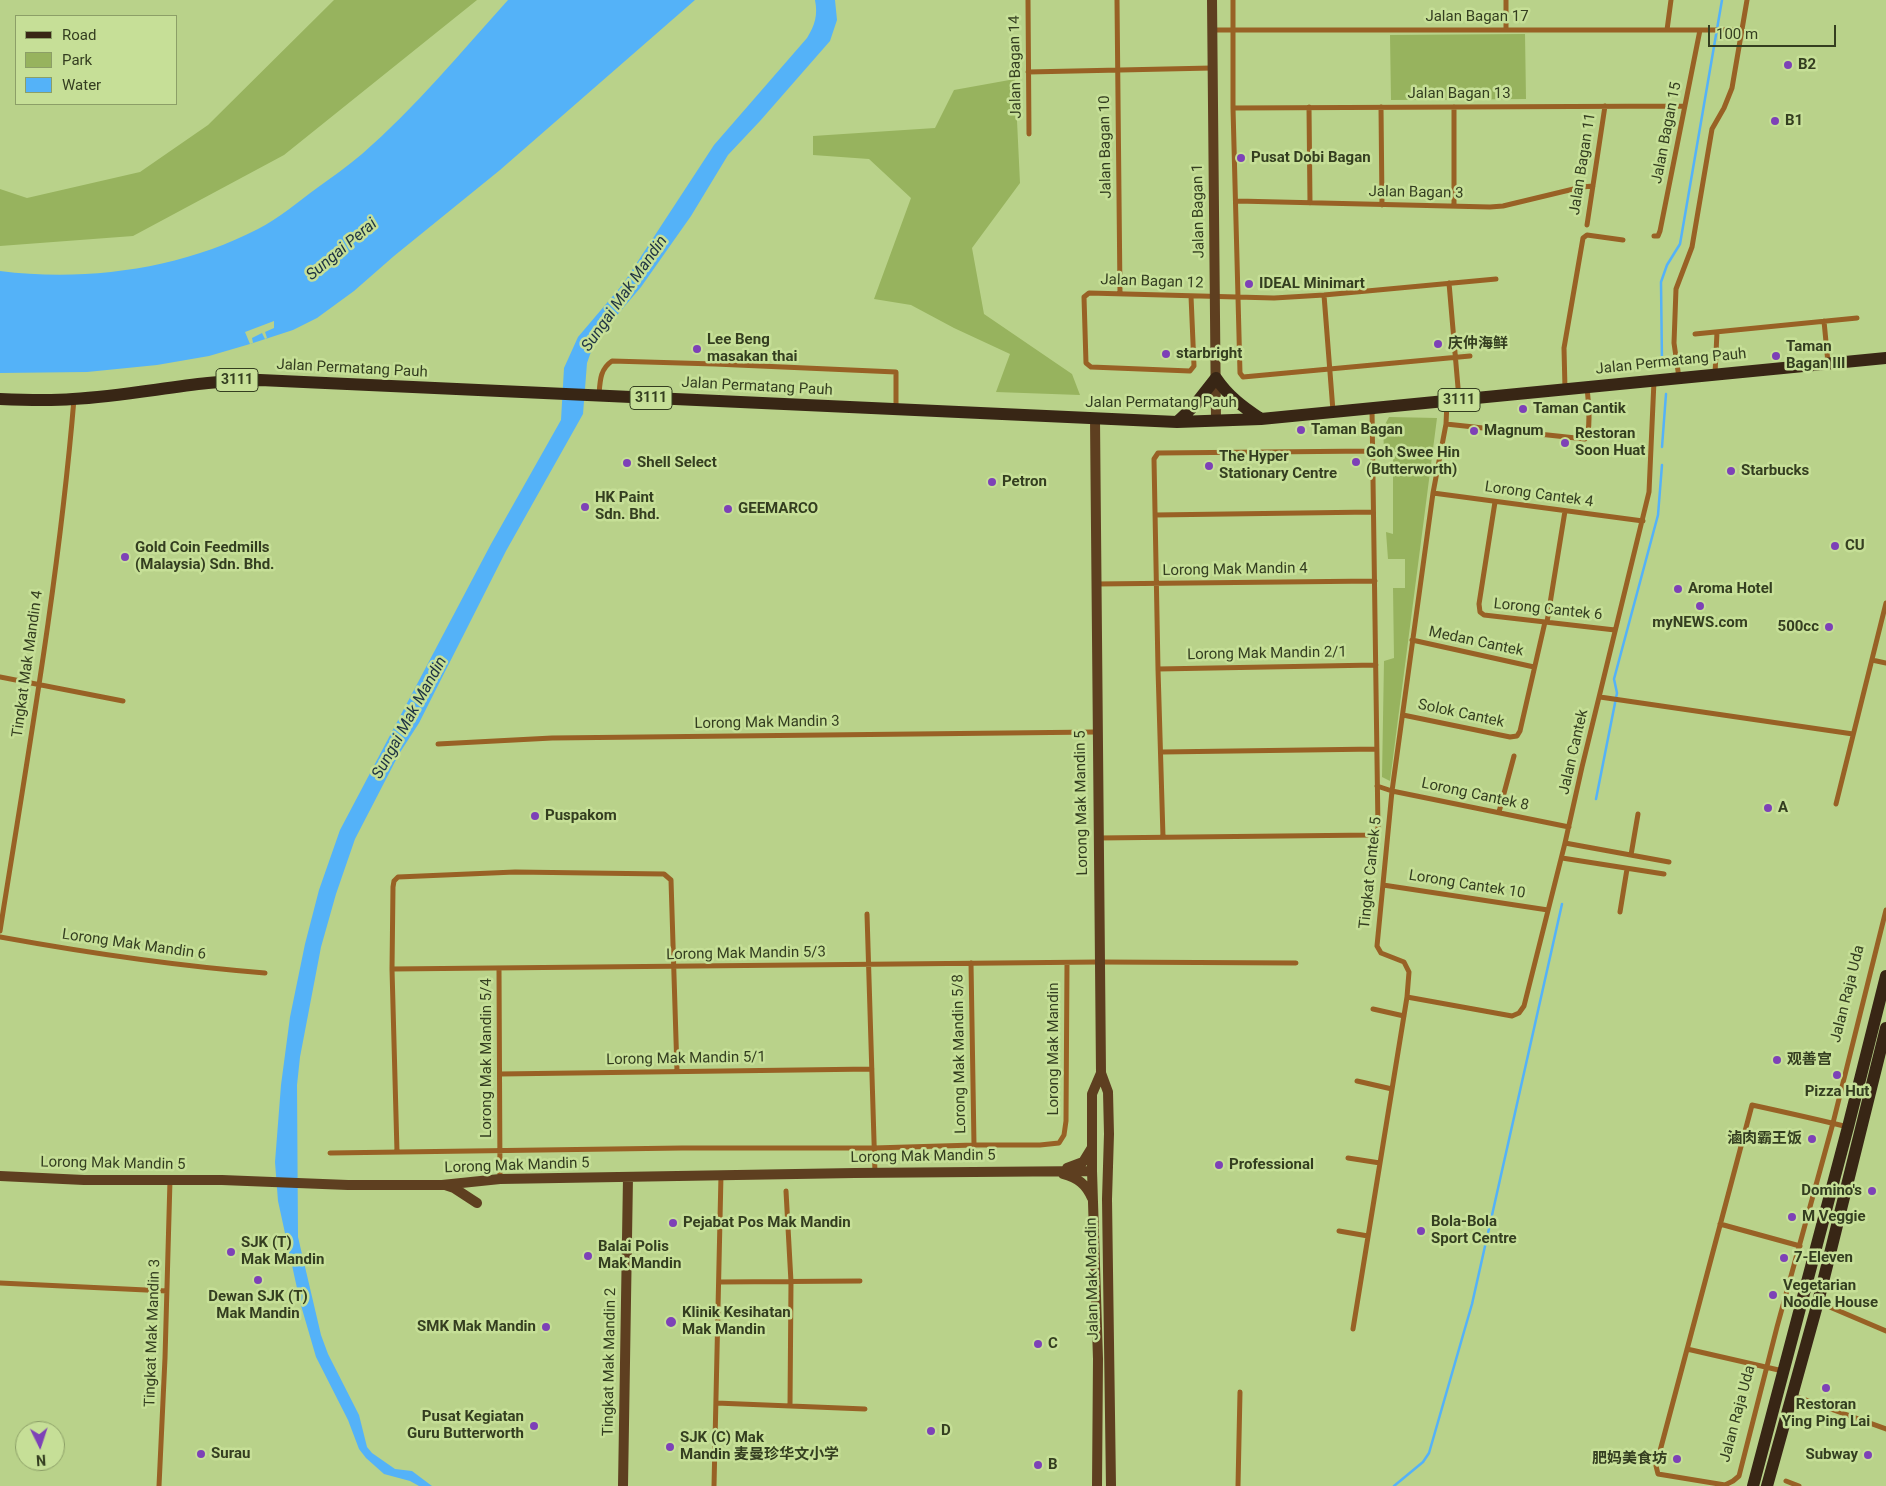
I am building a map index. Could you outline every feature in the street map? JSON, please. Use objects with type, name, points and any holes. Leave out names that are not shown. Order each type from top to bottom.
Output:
[{"type":"main road","name":"Jalan Permatang Pauh","points":[[0,399],[32,401],[74,399],[232,380],[585,394],[1177,422],[1262,419],[1886,358]]},
{"type":"main road","points":[[1177,422],[1194,406],[1216,378],[1225,392],[1262,419]]},
{"type":"main road","points":[[1753,1486],[1885,980]]},
{"type":"main road","points":[[1767,1486],[1818,1302],[1886,1028]]},
{"type":"street","name":"Jalan Bagan 14","points":[[1028,0],[1029,134]]},
{"type":"street","name":"Jalan Bagan 10","points":[[1118,0],[1120,293]]},
{"type":"street","name":"Jalan Bagan 1","points":[[1212,0],[1216,421]]},
{"type":"street","points":[[1233,0],[1233,108],[1237,202],[1238,298]]},
{"type":"street","points":[[1506,0],[1506,30]]},
{"type":"street","points":[[1667,30],[1671,0]]},
{"type":"street","points":[[1676,378],[1674,343],[1676,290],[1692,247],[1712,129],[1724,108],[1732,88],[1747,0]]},
{"type":"street","name":"Jalan Bagan 17","points":[[1212,30],[1742,30]]},
{"type":"street","name":"Jalan Bagan 15","points":[[1654,236],[1658,236],[1660,231],[1700,30]]},
{"type":"street","points":[[1028,72],[1213,68]]},
{"type":"street","name":"Jalan Bagan 11","points":[[1587,225],[1605,106]]},
{"type":"street","name":"Jalan Bagan 13","points":[[1233,108],[1685,106]]},
{"type":"street","points":[[1309,107],[1310,203]]},
{"type":"street","points":[[1381,107],[1382,205]]},
{"type":"street","points":[[1454,107],[1454,206]]},
{"type":"street","name":"Jalan Bagan 3","points":[[1237,202],[1503,206],[1593,186]]},
{"type":"street","points":[[1565,389],[1564,348],[1583,238],[1587,235],[1623,240]]},
{"type":"street","points":[[1215,297],[1324,295],[1496,280]]},
{"type":"street","points":[[1449,284],[1455,357],[1453,400]]},
{"type":"street","name":"Jalan Bagan 12","points":[[1191,296],[1194,366],[1190,371],[1091,368],[1086,364],[1084,297],[1089,293],[1120,293],[1215,297]]},
{"type":"street","points":[[1324,295],[1333,412]]},
{"type":"street","name":"Jalan Permatang Pauh","points":[[1238,298],[1240,373],[1244,377],[1470,356]]},
{"type":"street","points":[[1695,334],[1857,318]]},
{"type":"street","points":[[1824,321],[1828,364]]},
{"type":"street","points":[[1715,374],[1717,332]]},
{"type":"street","points":[[599,395],[601,373],[606,365],[612,361],[896,372],[896,410]]},
{"type":"street","name":"Jalan Cantek","points":[[1407,997],[1512,1016],[1519,1013],[1524,1006],[1562,858],[1582,767],[1643,521],[1649,492],[1655,380]]},
{"type":"street","points":[[1446,424],[1582,439],[1587,436],[1589,412],[1587,387]]},
{"type":"street","name":"Tingkat Mak Mandin 4","points":[[0,931],[39,685],[69,462],[74,399]]},
{"type":"street","name":"Tingkat Cantek 5","points":[[1353,1329],[1410,972],[1404,962],[1381,953],[1377,946],[1392,791],[1433,493],[1446,424],[1453,400]]},
{"type":"street","points":[[1098,838],[1373,835],[1378,829],[1372,408]]},
{"type":"street","name":"Lorong Mak Mandin 5","points":[[0,1176],[84,1180],[222,1180],[310,1184],[442,1185],[500,1179],[1092,1171],[1092,1094],[1101,1073],[1096,732],[1095,419]]},
{"type":"street","points":[[1163,837],[1154,459],[1158,453],[1372,451]]},
{"type":"street","name":"Lorong Cantek 4","points":[[1433,493],[1643,521]]},
{"type":"street","name":"Lorong Cantek 6","points":[[1495,502],[1479,604],[1480,612],[1484,615],[1616,630]]},
{"type":"street","name":"Solok Cantek","points":[[1403,715],[1510,737],[1517,736],[1520,731],[1546,622],[1565,511]]},
{"type":"street","points":[[1155,515],[1373,512]]},
{"type":"street","name":"Lorong Mak Mandin 4","points":[[1096,584],[1375,581]]},
{"type":"street","points":[[1836,804],[1886,603]]},
{"type":"street","name":"Medan Cantek","points":[[1412,640],[1534,667]]},
{"type":"street","points":[[1872,660],[1886,663]]},
{"type":"street","name":"Lorong Mak Mandin 2/1","points":[[1158,669],[1376,665]]},
{"type":"street","points":[[0,677],[123,701]]},
{"type":"street","points":[[1600,697],[1853,734]]},
{"type":"street","name":"Lorong Mak Mandin 3","points":[[438,744],[552,738],[1096,732]]},
{"type":"street","points":[[1162,752],[1377,748]]},
{"type":"street","points":[[1499,812],[1514,756]]},
{"type":"street","name":"Lorong Cantek 8","points":[[1377,786],[1392,791],[1569,828]]},
{"type":"street","points":[[1632,855],[1638,814]]},
{"type":"street","points":[[1565,844],[1669,862]]},
{"type":"street","points":[[1562,858],[1664,874]]},
{"type":"street","points":[[1620,912],[1627,869]]},
{"type":"street","points":[[397,1152],[392,970],[393,887],[394,881],[398,876],[515,872],[664,874],[671,880],[677,1071]]},
{"type":"street","name":"Lorong Cantek 10","points":[[1383,885],[1548,910]]},
{"type":"street","name":"Jalan Raja Uda","points":[[1833,1123],[1752,1105],[1687,1349],[1656,1471],[1658,1474],[1725,1485],[1739,1476],[1833,1123],[1886,910]]},
{"type":"street","points":[[868,914],[875,1173]]},
{"type":"street","name":"Lorong Mak Mandin 6","points":[[0,937],[121,957],[265,973]]},
{"type":"street","name":"Lorong Mak Mandin","points":[[974,1145],[1050,1145],[1059,1143],[1064,1135],[1066,1121],[1067,962]]},
{"type":"street","points":[[1099,962],[1296,963]]},
{"type":"street","name":"Lorong Mak Mandin 5/3","points":[[392,970],[1099,962]]},
{"type":"street","name":"Lorong Mak Mandin 5/8","points":[[971,963],[974,1145]]},
{"type":"street","name":"Lorong Mak Mandin 5/4","points":[[499,968],[500,1179]]},
{"type":"street","points":[[1373,1010],[1404,1016]]},
{"type":"street","name":"Lorong Mak Mandin 5/1","points":[[500,1074],[872,1069]]},
{"type":"street","name":"Jalan Mak Mandin","points":[[1101,1073],[1108,1092],[1109,1146],[1107,1199],[1111,1486]]},
{"type":"street","points":[[1357,1081],[1392,1089]]},
{"type":"street","points":[[1833,1123],[1848,1127]]},
{"type":"street","points":[[330,1153],[682,1148],[874,1148],[974,1145]]},
{"type":"street","points":[[1049,1171],[1076,1166],[1083,1162],[1092,1146]]},
{"type":"street","points":[[1107,1199],[1105,1186],[1101,1178],[1092,1171],[1100,1164],[1109,1146]]},
{"type":"street","points":[[1348,1158],[1380,1163]]},
{"type":"street","points":[[1049,1171],[1074,1176],[1088,1188],[1094,1201]]},
{"type":"street","name":"Jalan Mak Mandin","points":[[1092,1171],[1098,1359],[1097,1486]]},
{"type":"street","points":[[714,1486],[721,1176]]},
{"type":"street","name":"Tingkat Mak Mandin 2","points":[[623,1486],[628,1178]]},
{"type":"street","name":"Tingkat Mak Mandin 3","points":[[159,1486],[170,1180]]},
{"type":"street","points":[[442,1185],[454,1188],[477,1203]]},
{"type":"street","points":[[786,1191],[791,1282],[790,1406]]},
{"type":"street","points":[[1720,1224],[1800,1246]]},
{"type":"street","points":[[1339,1232],[1368,1236]]},
{"type":"street","points":[[719,1282],[860,1281]]},
{"type":"street","points":[[0,1283],[167,1291]]},
{"type":"street","points":[[1818,1302],[1886,1331]]},
{"type":"street","points":[[1687,1349],[1783,1371]]},
{"type":"street","points":[[1238,1486],[1240,1392]]},
{"type":"street","points":[[1792,1395],[1886,1429]]},
{"type":"street","points":[[716,1403],[865,1409]]},
{"type":"street","points":[[1111,1471],[1120,1486]]},
{"type":"street","points":[[1786,1481],[1800,1486]]},
{"type":"green space","points":[[334,0],[477,0],[284,155],[133,236],[0,246],[0,189],[27,198],[140,172],[208,125]]},
{"type":"green space","points":[[1525,34],[1526,99],[1391,100],[1390,35]]},
{"type":"green space","points":[[1015,79],[1020,183],[972,248],[984,314],[1072,374],[1080,395],[996,392],[1010,354],[954,328],[911,305],[874,299],[911,198],[869,159],[813,155],[813,136],[935,128],[954,90]]},
{"type":"green space","points":[[1389,417],[1437,418],[1390,781],[1382,777],[1384,661],[1394,658],[1393,588],[1405,588],[1405,559],[1388,559],[1386,532],[1393,534],[1393,449],[1384,450],[1383,428]]},
{"type":"water","name":"Sungai Perai","points":[[508,0],[695,0],[500,170],[354,291],[317,318],[293,330],[209,356],[157,365],[87,372],[0,373],[0,271],[66,275],[132,269],[165,263],[197,254],[228,243],[266,225],[346,167],[382,136],[401,118]]},
{"type":"water","name":"Sungai Mak Mandin","points":[[815,0],[835,0],[837,20],[830,41],[728,155],[691,216],[641,287],[593,346],[587,363],[583,414],[506,551],[419,723],[399,754],[355,839],[336,894],[321,947],[300,1057],[297,1085],[298,1237],[321,1335],[328,1354],[359,1415],[367,1447],[372,1453],[395,1469],[412,1471],[432,1486],[419,1486],[410,1481],[384,1474],[359,1449],[348,1420],[316,1357],[300,1302],[278,1201],[275,1162],[281,1085],[290,1017],[305,944],[319,890],[340,830],[491,544],[561,420],[564,368],[578,337],[623,284],[714,145],[807,38],[815,20]]},
{"type":"pier","points":[[274,321],[274,328],[265,332],[267,338],[265,339],[262,333],[252,338],[253,343],[250,344],[245,332]]},
{"type":"waterway","points":[[1662,363],[1661,282],[1667,265],[1680,244],[1722,0]]},
{"type":"waterway","points":[[1662,447],[1666,394]]},
{"type":"waterway","points":[[1596,799],[1617,693],[1614,679],[1658,515],[1662,465]]},
{"type":"waterway","points":[[1394,1486],[1423,1462],[1429,1453],[1472,1304],[1562,904]]},
{"type":"place","name":"B2","points":[[1788,65]]},
{"type":"place","name":"B1","points":[[1775,121]]},
{"type":"place","name":"Pusat Dobi Bagan","points":[[1241,158]]},
{"type":"place","name":"IDEAL Minimart","points":[[1249,284]]},
{"type":"place","name":"庆仲海鲜","points":[[1438,344]]},
{"type":"place","name":"Lee Beng masakan thai","points":[[697,349]]},
{"type":"place","name":"starbright","points":[[1166,354]]},
{"type":"place","name":"Taman Bagan III","points":[[1776,356]]},
{"type":"place","name":"Taman Cantik","points":[[1523,409]]},
{"type":"place","name":"Taman Bagan","points":[[1301,430]]},
{"type":"place","name":"Magnum","points":[[1474,431]]},
{"type":"place","name":"Restoran Soon Huat","points":[[1565,443]]},
{"type":"place","name":"Goh Swee Hin (Butterworth)","points":[[1356,462]]},
{"type":"place","name":"Shell Select","points":[[627,463]]},
{"type":"place","name":"The Hyper Stationary Centre","points":[[1209,466]]},
{"type":"place","name":"Starbucks","points":[[1731,471]]},
{"type":"place","name":"Petron","points":[[992,482]]},
{"type":"place","name":"HK Paint Sdn. Bhd.","points":[[585,507]]},
{"type":"place","name":"GEEMARCO","points":[[728,509]]},
{"type":"place","name":"CU","points":[[1835,546]]},
{"type":"place","name":"Gold Coin Feedmills (Malaysia) Sdn. Bhd.","points":[[125,557]]},
{"type":"place","name":"Aroma Hotel","points":[[1678,589]]},
{"type":"place","name":"myNEWS.com","points":[[1700,606]]},
{"type":"place","name":"500cc","points":[[1829,627]]},
{"type":"place","name":"A","points":[[1768,808]]},
{"type":"place","name":"Puspakom","points":[[535,816]]},
{"type":"place","name":"观善宫","points":[[1777,1060]]},
{"type":"place","name":"Pizza Hut","points":[[1837,1075]]},
{"type":"place","name":"滷肉霸王饭","points":[[1812,1139]]},
{"type":"place","name":"Professional","points":[[1219,1165]]},
{"type":"place","name":"Domino's","points":[[1872,1191]]},
{"type":"place","name":"M Veggie","points":[[1792,1217]]},
{"type":"place","name":"Pejabat Pos Mak Mandin","points":[[673,1223]]},
{"type":"place","name":"Bola-Bola Sport Centre","points":[[1421,1231]]},
{"type":"place","name":"SJK (T) Mak Mandin","points":[[231,1252]]},
{"type":"place","name":"Balai Polis Mak Mandin","points":[[588,1256]]},
{"type":"place","name":"7-Eleven","points":[[1784,1258]]},
{"type":"place","name":"Dewan SJK (T) Mak Mandin","points":[[258,1280]]},
{"type":"place","name":"Vegetarian Noodle House","points":[[1773,1295]]},
{"type":"place","name":"Klinik Kesihatan Mak Mandin","points":[[671,1322]]},
{"type":"place","name":"SMK Mak Mandin","points":[[546,1327]]},
{"type":"place","name":"C","points":[[1038,1344]]},
{"type":"place","name":"Restoran Ying Ping Lai","points":[[1826,1388]]},
{"type":"place","name":"Pusat Kegiatan Guru Butterworth","points":[[534,1426]]},
{"type":"place","name":"D","points":[[931,1431]]},
{"type":"place","name":"SJK (C) Mak Mandin 麦曼珍华文小学","points":[[670,1447]]},
{"type":"place","name":"Surau","points":[[201,1454]]},
{"type":"place","name":"Subway","points":[[1868,1455]]},
{"type":"place","name":"肥妈美食坊","points":[[1677,1459]]},
{"type":"place","name":"B","points":[[1038,1465]]}]
